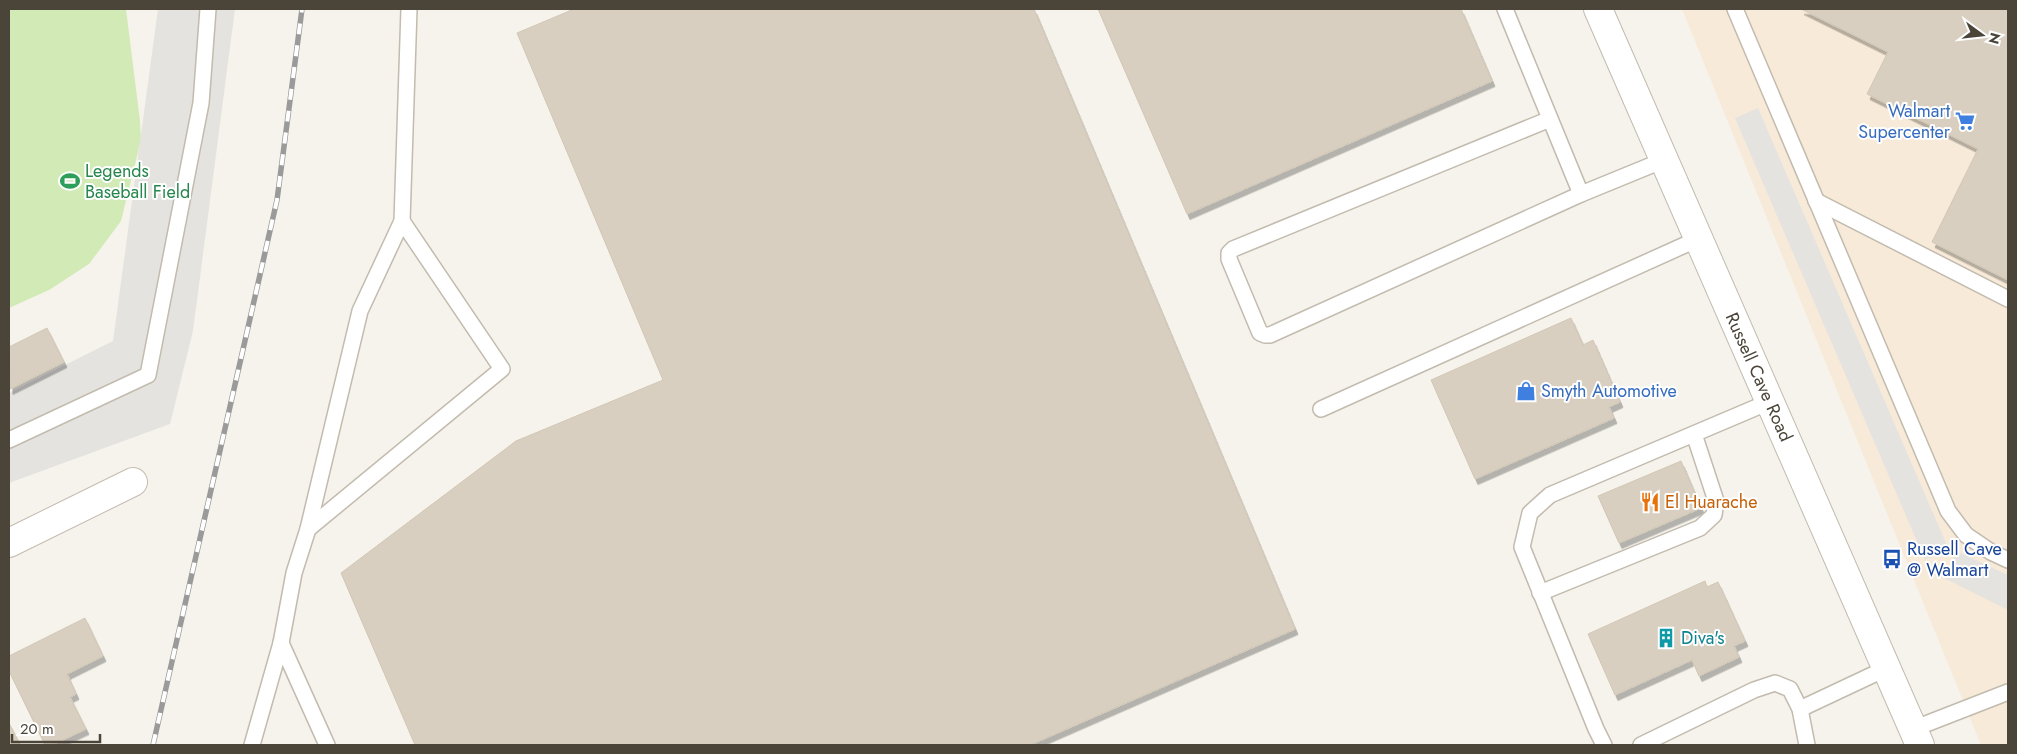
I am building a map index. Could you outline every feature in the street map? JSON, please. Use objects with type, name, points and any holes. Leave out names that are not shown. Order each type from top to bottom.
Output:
[{"type":"street","name":"Russell Cave Road","points":[[1598,9],[1916,737]]},
{"type":"street","points":[[9,543],[133,482]]},
{"type":"lane","points":[[9,440],[148,375],[201,103],[208,9]]},
{"type":"lane","points":[[252,745],[281,643],[294,573],[308,529],[360,311],[402,221],[409,9]]},
{"type":"lane","points":[[1505,9],[1581,194]]},
{"type":"lane","points":[[1735,9],[1948,511],[1966,534],[1991,552],[2008,560]]},
{"type":"lane","points":[[1550,119],[1233,249],[1229,253],[1229,259],[1260,333],[1265,336],[1270,335],[1581,194],[1664,160]]},
{"type":"lane","points":[[1816,201],[2008,299]]},
{"type":"lane","points":[[308,529],[502,369],[402,221]]},
{"type":"lane","points":[[1321,409],[1698,239]]},
{"type":"lane","points":[[1604,745],[1522,547],[1530,513],[1550,495],[1769,402]]},
{"type":"lane","points":[[1540,593],[1700,528],[1714,515],[1716,501],[1694,434]]},
{"type":"lane","points":[[281,643],[327,745]]},
{"type":"lane","points":[[1800,709],[1885,669]]},
{"type":"lane","points":[[1641,745],[1754,690],[1775,683],[1790,689],[1800,709],[1807,745]]},
{"type":"lane","points":[[1916,737],[2008,692]]},
{"type":"shaded area","points":[[158,9],[235,9],[193,331],[170,424],[9,483],[9,393],[113,341]]},
{"type":"shaded area","points":[[1682,9],[2008,9],[2008,745],[1981,745]]},
{"type":"shaded area","points":[[1758,108],[1949,550],[1925,560],[1735,118]]},
{"type":"shaded area","points":[[1956,551],[2008,575],[2008,610],[1946,579]]},
{"type":"green space","name":"Legends Baseball Field","points":[[9,9],[126,9],[141,140],[121,221],[89,264],[49,290],[9,308]]},
{"type":"building","points":[[574,9],[1034,9],[1295,629],[1030,745],[415,745],[341,573],[516,441],[663,380],[517,33]]},
{"type":"building","points":[[1098,9],[1461,9],[1492,81],[1187,214]]},
{"type":"building","name":"Walmart Supercenter","points":[[1801,9],[2008,9],[2008,280],[1932,242],[1978,149],[1867,94],[1888,52]]},
{"type":"building","name":"Smyth Automotive","points":[[1571,318],[1583,345],[1593,340],[1620,402],[1609,407],[1614,418],[1475,479],[1431,380]]},
{"type":"building","points":[[47,328],[64,362],[10,389],[9,347]]},
{"type":"building","name":"El Huarache","points":[[1681,461],[1701,508],[1619,543],[1598,496]]},
{"type":"building","name":"Diva's","points":[[1705,581],[1707,587],[1718,582],[1745,641],[1734,646],[1739,657],[1699,676],[1692,660],[1615,695],[1588,634]]},
{"type":"building","points":[[85,618],[103,656],[67,674],[76,694],[70,697],[86,729],[52,745],[45,745],[9,671],[9,656]]},
{"type":"building","points":[[9,723],[20,745],[9,745]]},
{"type":"railway","points":[[153,745],[277,200],[302,9]]},
{"type":"place","name":"Walmart Supercenter","points":[[1965,121]]},
{"type":"place","name":"Legends Baseball Field","points":[[70,181]]},
{"type":"place","name":"Smyth Automotive","points":[[1526,391]]},
{"type":"place","name":"El Huarache","points":[[1650,502]]},
{"type":"place","name":"Russell Cave @ Walmart","points":[[1892,559]]},
{"type":"place","name":"Diva's","points":[[1666,638]]}]
